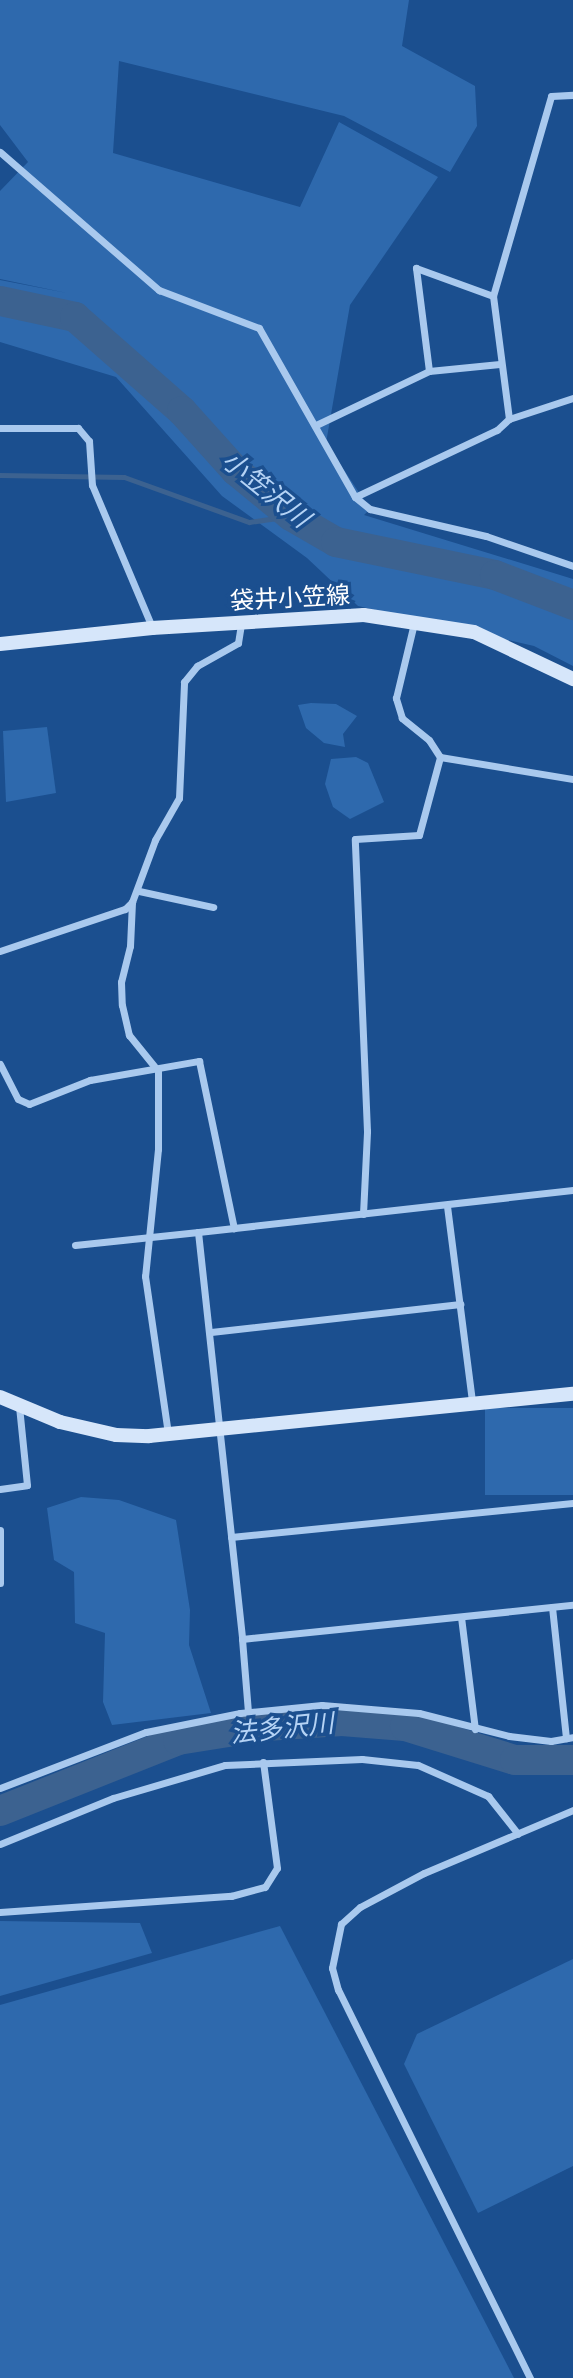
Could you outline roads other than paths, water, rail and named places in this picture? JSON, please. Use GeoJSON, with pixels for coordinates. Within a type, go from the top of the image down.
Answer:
{"type":"FeatureCollection","features":[{"type":"Feature","properties":{"kind":"main road","name":"袋井小笠線"},"geometry":{"type":"LineString","coordinates":[[0,644],[152,628],[364,615],[474,632],[573,680]]}},
{"type":"Feature","properties":{"kind":"main road"},"geometry":{"type":"LineString","coordinates":[[0,1397],[60,1422],[116,1435],[168,1434],[573,1394]]}},
{"type":"Feature","properties":{"kind":"street"},"geometry":{"type":"LineString","coordinates":[[509,419],[493,296],[551,96],[573,94]]}},
{"type":"Feature","properties":{"kind":"street"},"geometry":{"type":"LineString","coordinates":[[0,152],[159,289],[259,328],[355,497],[370,509],[486,536],[573,566]]}},
{"type":"Feature","properties":{"kind":"street"},"geometry":{"type":"LineString","coordinates":[[429,371],[416,268],[493,296]]}},
{"type":"Feature","properties":{"kind":"street"},"geometry":{"type":"LineString","coordinates":[[316,425],[429,371],[500,364]]}},
{"type":"Feature","properties":{"kind":"street"},"geometry":{"type":"LineString","coordinates":[[355,497],[497,430],[509,419],[573,398]]}},
{"type":"Feature","properties":{"kind":"street"},"geometry":{"type":"LineString","coordinates":[[0,428],[78,428],[89,442],[92,485],[152,628]]}},
{"type":"Feature","properties":{"kind":"street"},"geometry":{"type":"LineString","coordinates":[[0,951],[125,909],[132,902],[139,891],[155,840],[179,798],[184,682],[197,666],[238,642],[241,622]]}},
{"type":"Feature","properties":{"kind":"street"},"geometry":{"type":"LineString","coordinates":[[414,622],[396,698],[402,718],[429,740],[440,757],[573,779]]}},
{"type":"Feature","properties":{"kind":"street"},"geometry":{"type":"LineString","coordinates":[[363,1214],[367,1131],[355,839],[419,835],[440,757]]}},
{"type":"Feature","properties":{"kind":"street"},"geometry":{"type":"LineString","coordinates":[[139,891],[213,907]]}},
{"type":"Feature","properties":{"kind":"street"},"geometry":{"type":"LineString","coordinates":[[132,902],[130,946],[121,982],[122,1005],[129,1035],[154,1067],[158,1149],[145,1276],[168,1434]]}},
{"type":"Feature","properties":{"kind":"street"},"geometry":{"type":"LineString","coordinates":[[0,1064],[3,1079],[18,1099],[29,1104],[90,1080],[199,1061],[234,1228]]}},
{"type":"Feature","properties":{"kind":"street"},"geometry":{"type":"LineString","coordinates":[[75,1245],[573,1190]]}},
{"type":"Feature","properties":{"kind":"street"},"geometry":{"type":"LineString","coordinates":[[447,1206],[472,1402]]}},
{"type":"Feature","properties":{"kind":"street"},"geometry":{"type":"LineString","coordinates":[[198,1232],[211,1332],[248,1712]]}},
{"type":"Feature","properties":{"kind":"street"},"geometry":{"type":"LineString","coordinates":[[211,1332],[460,1304]]}},
{"type":"Feature","properties":{"kind":"street"},"geometry":{"type":"LineString","coordinates":[[0,1489],[27,1485],[19,1405]]}},
{"type":"Feature","properties":{"kind":"street"},"geometry":{"type":"LineString","coordinates":[[231,1537],[573,1503]]}},
{"type":"Feature","properties":{"kind":"street"},"geometry":{"type":"LineString","coordinates":[[0,1530],[0,1583]]}},
{"type":"Feature","properties":{"kind":"street"},"geometry":{"type":"LineString","coordinates":[[242,1639],[573,1605]]}},
{"type":"Feature","properties":{"kind":"street"},"geometry":{"type":"LineString","coordinates":[[0,1788],[146,1731],[248,1712],[322,1705],[372,1706],[530,1739],[569,1737],[552,1607]]}},
{"type":"Feature","properties":{"kind":"street"},"geometry":{"type":"LineString","coordinates":[[461,1617],[475,1729]]}},
{"type":"Feature","properties":{"kind":"street"},"geometry":{"type":"LineString","coordinates":[[0,1844],[113,1798],[225,1765],[362,1759],[418,1765],[488,1796],[518,1834]]}},
{"type":"Feature","properties":{"kind":"street"},"geometry":{"type":"LineString","coordinates":[[0,1912],[231,1896],[265,1887],[276,1868],[263,1762]]}},
{"type":"Feature","properties":{"kind":"street"},"geometry":{"type":"LineString","coordinates":[[530,2378],[338,1990],[332,1968],[341,1924],[360,1907],[424,1873],[573,1810]]}},
{"type":"Feature","properties":{"kind":"waterway","name":"小笠沢川"},"geometry":{"type":"LineString","coordinates":[[0,301],[75,317],[182,411],[236,471],[291,516],[336,542],[495,575],[573,605]]}},
{"type":"Feature","properties":{"kind":"waterway"},"geometry":{"type":"LineString","coordinates":[[0,475],[124,477],[249,522],[291,516]]}},
{"type":"Feature","properties":{"kind":"waterway","name":"法多沢川"},"geometry":{"type":"LineString","coordinates":[[0,1811],[178,1740],[266,1726],[342,1721],[405,1726],[515,1760],[573,1760]]}}]}
